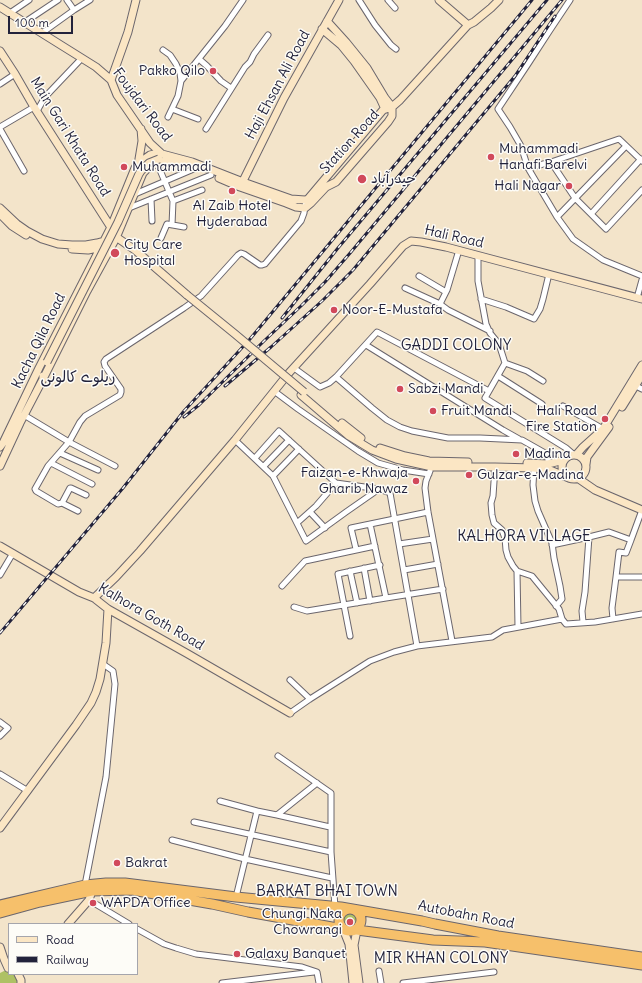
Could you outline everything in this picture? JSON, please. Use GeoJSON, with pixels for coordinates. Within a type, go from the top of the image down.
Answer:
{"type":"FeatureCollection","features":[{"type":"Feature","properties":{"kind":"highway","name":"Autobahn Road"},"geometry":{"type":"LineString","coordinates":[[0,913],[40,902],[89,892],[106,882],[125,883],[236,897],[352,909],[498,936],[642,957]]}},
{"type":"Feature","properties":{"kind":"highway","name":"Autobahn Road"},"geometry":{"type":"LineString","coordinates":[[0,905],[89,892],[132,890],[343,929]]}},
{"type":"Feature","properties":{"kind":"highway"},"geometry":{"type":"LineString","coordinates":[[248,912],[272,912],[276,910],[274,905],[259,904],[250,898]]}},
{"type":"Feature","properties":{"kind":"highway"},"geometry":{"type":"LineString","coordinates":[[352,909],[358,912],[362,919],[357,930],[349,931],[343,929],[339,923],[340,916],[345,910],[352,909]]}},
{"type":"Feature","properties":{"kind":"highway"},"geometry":{"type":"LineString","coordinates":[[433,940],[435,924]]}},
{"type":"Feature","properties":{"kind":"highway","name":"Autobahn Road"},"geometry":{"type":"LineString","coordinates":[[357,930],[433,940],[484,942],[642,964]]}},
{"type":"Feature","properties":{"kind":"street"},"geometry":{"type":"LineString","coordinates":[[10,12],[29,0]]}},
{"type":"Feature","properties":{"kind":"street"},"geometry":{"type":"LineString","coordinates":[[25,22],[57,0]]}},
{"type":"Feature","properties":{"kind":"street"},"geometry":{"type":"LineString","coordinates":[[67,0],[74,10]]}},
{"type":"Feature","properties":{"kind":"street"},"geometry":{"type":"LineString","coordinates":[[42,33],[90,0]]}},
{"type":"Feature","properties":{"kind":"street"},"geometry":{"type":"LineString","coordinates":[[111,80],[128,32],[136,0]]}},
{"type":"Feature","properties":{"kind":"street"},"geometry":{"type":"LineString","coordinates":[[181,81],[225,26],[243,0]]}},
{"type":"Feature","properties":{"kind":"street","name":"Haji Ehsan Ali Road"},"geometry":{"type":"LineString","coordinates":[[241,185],[284,98],[339,0]]}},
{"type":"Feature","properties":{"kind":"street"},"geometry":{"type":"LineString","coordinates":[[360,0],[375,25],[396,50]]}},
{"type":"Feature","properties":{"kind":"street"},"geometry":{"type":"LineString","coordinates":[[388,0],[395,8]]}},
{"type":"Feature","properties":{"kind":"street"},"geometry":{"type":"LineString","coordinates":[[439,0],[468,25]]}},
{"type":"Feature","properties":{"kind":"street","name":"Station Road"},"geometry":{"type":"LineString","coordinates":[[305,204],[388,108],[400,100],[468,25],[474,22],[499,0]]}},
{"type":"Feature","properties":{"kind":"street"},"geometry":{"type":"LineString","coordinates":[[570,0],[498,109],[522,146],[528,168],[557,217],[573,239],[603,260],[642,276]]}},
{"type":"Feature","properties":{"kind":"street","name":"Foujdari Road"},"geometry":{"type":"LineString","coordinates":[[0,6],[96,67],[111,80],[117,95],[161,158]]}},
{"type":"Feature","properties":{"kind":"street"},"geometry":{"type":"LineString","coordinates":[[327,21],[367,68],[385,98],[388,108]]}},
{"type":"Feature","properties":{"kind":"street"},"geometry":{"type":"LineString","coordinates":[[322,29],[341,45],[354,60],[388,108]]}},
{"type":"Feature","properties":{"kind":"street"},"geometry":{"type":"LineString","coordinates":[[206,129],[231,88],[268,35]]}},
{"type":"Feature","properties":{"kind":"street"},"geometry":{"type":"LineString","coordinates":[[163,50],[170,54],[176,64],[180,73],[181,81],[178,96],[168,117]]}},
{"type":"Feature","properties":{"kind":"street","name":"Main Gari Khata Road"},"geometry":{"type":"LineString","coordinates":[[0,51],[111,227],[115,240]]}},
{"type":"Feature","properties":{"kind":"street"},"geometry":{"type":"LineString","coordinates":[[24,171],[0,128],[36,109],[45,97],[82,58]]}},
{"type":"Feature","properties":{"kind":"street"},"geometry":{"type":"LineString","coordinates":[[199,59],[231,88]]}},
{"type":"Feature","properties":{"kind":"street"},"geometry":{"type":"LineString","coordinates":[[0,84],[15,74]]}},
{"type":"Feature","properties":{"kind":"street","name":"Station Road"},"geometry":{"type":"LineString","coordinates":[[305,204],[311,203],[326,187],[336,182],[388,122],[392,116],[388,108]]}},
{"type":"Feature","properties":{"kind":"street"},"geometry":{"type":"LineString","coordinates":[[172,109],[198,119]]}},
{"type":"Feature","properties":{"kind":"street"},"geometry":{"type":"LineString","coordinates":[[102,244],[138,165],[142,141],[141,129]]}},
{"type":"Feature","properties":{"kind":"street"},"geometry":{"type":"LineString","coordinates":[[528,168],[551,162],[619,139],[641,160],[591,214]]}},
{"type":"Feature","properties":{"kind":"street"},"geometry":{"type":"LineString","coordinates":[[557,217],[626,146]]}},
{"type":"Feature","properties":{"kind":"street"},"geometry":{"type":"LineString","coordinates":[[78,510],[62,503],[58,504],[35,489],[51,463],[69,442],[85,416],[120,395],[121,390],[104,366],[106,359],[201,296],[241,253],[260,265],[265,264],[301,221],[304,213],[305,204],[211,175],[174,159],[170,160],[161,158],[154,154],[150,155],[138,165]]}},
{"type":"Feature","properties":{"kind":"street"},"geometry":{"type":"LineString","coordinates":[[0,466],[42,379],[46,364],[118,222],[141,171],[149,163],[161,158],[174,159],[192,162],[241,185]]}},
{"type":"Feature","properties":{"kind":"street"},"geometry":{"type":"LineString","coordinates":[[161,158],[164,181],[173,201],[172,225]]}},
{"type":"Feature","properties":{"kind":"street"},"geometry":{"type":"LineString","coordinates":[[0,214],[14,228],[38,242],[60,248],[88,250],[115,240],[143,173],[161,158]]}},
{"type":"Feature","properties":{"kind":"street"},"geometry":{"type":"LineString","coordinates":[[551,162],[575,198],[606,229],[642,190]]}},
{"type":"Feature","properties":{"kind":"street"},"geometry":{"type":"LineString","coordinates":[[134,194],[196,168]]}},
{"type":"Feature","properties":{"kind":"street"},"geometry":{"type":"LineString","coordinates":[[129,208],[211,175]]}},
{"type":"Feature","properties":{"kind":"street"},"geometry":{"type":"LineString","coordinates":[[173,201],[202,190]]}},
{"type":"Feature","properties":{"kind":"street"},"geometry":{"type":"LineString","coordinates":[[151,199],[152,221]]}},
{"type":"Feature","properties":{"kind":"street"},"geometry":{"type":"LineString","coordinates":[[0,208],[22,228],[52,242],[58,244],[79,245],[102,244]]}},
{"type":"Feature","properties":{"kind":"street"},"geometry":{"type":"LineString","coordinates":[[161,238],[167,224],[184,227]]}},
{"type":"Feature","properties":{"kind":"street"},"geometry":{"type":"LineString","coordinates":[[115,240],[303,394],[349,436],[372,450],[396,460],[430,470]]}},
{"type":"Feature","properties":{"kind":"street","name":"Kacha Qila Road"},"geometry":{"type":"LineString","coordinates":[[42,379],[115,240]]}},
{"type":"Feature","properties":{"kind":"street","name":"Hali Road"},"geometry":{"type":"LineString","coordinates":[[94,598],[140,551],[235,440],[291,371],[403,246],[411,241],[459,250],[639,298]]}},
{"type":"Feature","properties":{"kind":"street","name":"Kacha Qila Road"},"geometry":{"type":"LineString","coordinates":[[0,446],[3,443],[102,244]]}},
{"type":"Feature","properties":{"kind":"street"},"geometry":{"type":"LineString","coordinates":[[81,250],[89,256],[90,259],[85,276]]}},
{"type":"Feature","properties":{"kind":"street"},"geometry":{"type":"LineString","coordinates":[[440,304],[446,292],[459,250]]}},
{"type":"Feature","properties":{"kind":"street"},"geometry":{"type":"LineString","coordinates":[[478,256],[478,281],[486,324],[499,344],[505,363],[485,398],[575,455],[582,457],[586,464]]}},
{"type":"Feature","properties":{"kind":"street"},"geometry":{"type":"LineString","coordinates":[[481,299],[506,307],[534,319],[540,309],[549,274]]}},
{"type":"Feature","properties":{"kind":"street"},"geometry":{"type":"LineString","coordinates":[[418,276],[446,292]]}},
{"type":"Feature","properties":{"kind":"street"},"geometry":{"type":"LineString","coordinates":[[639,298],[642,280]]}},
{"type":"Feature","properties":{"kind":"street"},"geometry":{"type":"LineString","coordinates":[[405,288],[440,304],[448,310],[490,331]]}},
{"type":"Feature","properties":{"kind":"street"},"geometry":{"type":"LineString","coordinates":[[291,371],[320,387],[329,383],[378,332],[490,391]]}},
{"type":"Feature","properties":{"kind":"street"},"geometry":{"type":"LineString","coordinates":[[366,345],[504,430],[545,453],[548,458],[548,464]]}},
{"type":"Feature","properties":{"kind":"street"},"geometry":{"type":"LineString","coordinates":[[505,363],[527,371],[543,381]]}},
{"type":"Feature","properties":{"kind":"street"},"geometry":{"type":"LineString","coordinates":[[35,377],[46,364]]}},
{"type":"Feature","properties":{"kind":"street"},"geometry":{"type":"LineString","coordinates":[[303,394],[359,437],[380,448],[405,456],[429,461],[548,464],[564,460],[570,455],[575,455],[603,429],[636,386],[642,365]]}},
{"type":"Feature","properties":{"kind":"street"},"geometry":{"type":"LineString","coordinates":[[595,490],[586,472],[587,457],[605,434],[642,374]]}},
{"type":"Feature","properties":{"kind":"street"},"geometry":{"type":"LineString","coordinates":[[498,376],[542,404]]}},
{"type":"Feature","properties":{"kind":"street"},"geometry":{"type":"LineString","coordinates":[[336,377],[387,420],[400,427],[412,431],[448,438],[522,440]]}},
{"type":"Feature","properties":{"kind":"street"},"geometry":{"type":"LineString","coordinates":[[274,391],[346,444],[378,464],[403,470],[495,467],[534,468],[550,470],[576,480],[586,472]]}},
{"type":"Feature","properties":{"kind":"street"},"geometry":{"type":"LineString","coordinates":[[563,406],[603,429]]}},
{"type":"Feature","properties":{"kind":"street"},"geometry":{"type":"LineString","coordinates":[[24,415],[69,442],[115,466]]}},
{"type":"Feature","properties":{"kind":"street"},"geometry":{"type":"LineString","coordinates":[[255,458],[279,431],[336,483],[379,489],[390,493],[417,646]]}},
{"type":"Feature","properties":{"kind":"street"},"geometry":{"type":"LineString","coordinates":[[235,440],[273,476],[306,541],[379,489]]}},
{"type":"Feature","properties":{"kind":"street"},"geometry":{"type":"LineString","coordinates":[[264,466],[289,440]]}},
{"type":"Feature","properties":{"kind":"street"},"geometry":{"type":"LineString","coordinates":[[273,476],[299,449]]}},
{"type":"Feature","properties":{"kind":"street"},"geometry":{"type":"LineString","coordinates":[[60,452],[98,470]]}},
{"type":"Feature","properties":{"kind":"street"},"geometry":{"type":"LineString","coordinates":[[564,460],[562,464],[563,472],[565,476],[569,478]]}},
{"type":"Feature","properties":{"kind":"street"},"geometry":{"type":"LineString","coordinates":[[51,463],[92,484]]}},
{"type":"Feature","properties":{"kind":"street"},"geometry":{"type":"LineString","coordinates":[[495,467],[491,504],[494,523],[502,530],[508,557],[517,571],[532,576],[559,609],[562,619],[566,624],[595,622],[642,614]]}},
{"type":"Feature","properties":{"kind":"street"},"geometry":{"type":"LineString","coordinates":[[534,468],[533,485],[535,501],[552,545],[562,599],[556,606]]}},
{"type":"Feature","properties":{"kind":"street"},"geometry":{"type":"LineString","coordinates":[[430,470],[425,488],[428,512],[452,641]]}},
{"type":"Feature","properties":{"kind":"street"},"geometry":{"type":"LineString","coordinates":[[579,479],[595,490],[642,510],[626,553],[619,552],[612,608],[613,619]]}},
{"type":"Feature","properties":{"kind":"street"},"geometry":{"type":"LineString","coordinates":[[297,524],[336,483]]}},
{"type":"Feature","properties":{"kind":"street"},"geometry":{"type":"LineString","coordinates":[[62,503],[70,488],[86,495]]}},
{"type":"Feature","properties":{"kind":"street"},"geometry":{"type":"LineString","coordinates":[[310,512],[325,528]]}},
{"type":"Feature","properties":{"kind":"street"},"geometry":{"type":"LineString","coordinates":[[356,550],[351,528],[428,512]]}},
{"type":"Feature","properties":{"kind":"street"},"geometry":{"type":"LineString","coordinates":[[370,524],[386,598]]}},
{"type":"Feature","properties":{"kind":"street"},"geometry":{"type":"LineString","coordinates":[[552,545],[609,532],[631,540]]}},
{"type":"Feature","properties":{"kind":"street"},"geometry":{"type":"LineString","coordinates":[[583,622],[582,611],[585,592],[589,536]]}},
{"type":"Feature","properties":{"kind":"street"},"geometry":{"type":"LineString","coordinates":[[399,544],[433,539]]}},
{"type":"Feature","properties":{"kind":"street","name":"Kalhora Goth Road"},"geometry":{"type":"LineString","coordinates":[[0,546],[79,592],[94,598],[108,609],[290,712]]}},
{"type":"Feature","properties":{"kind":"street"},"geometry":{"type":"LineString","coordinates":[[282,586],[306,561],[375,546]]}},
{"type":"Feature","properties":{"kind":"street"},"geometry":{"type":"LineString","coordinates":[[0,575],[13,553]]}},
{"type":"Feature","properties":{"kind":"street"},"geometry":{"type":"LineString","coordinates":[[404,570],[438,564]]}},
{"type":"Feature","properties":{"kind":"street"},"geometry":{"type":"LineString","coordinates":[[350,636],[338,574],[380,565]]}},
{"type":"Feature","properties":{"kind":"street"},"geometry":{"type":"LineString","coordinates":[[364,568],[370,600]]}},
{"type":"Feature","properties":{"kind":"street"},"geometry":{"type":"LineString","coordinates":[[350,571],[357,603]]}},
{"type":"Feature","properties":{"kind":"street"},"geometry":{"type":"LineString","coordinates":[[517,571],[518,627]]}},
{"type":"Feature","properties":{"kind":"street"},"geometry":{"type":"LineString","coordinates":[[616,577],[642,577]]}},
{"type":"Feature","properties":{"kind":"street"},"geometry":{"type":"LineString","coordinates":[[294,607],[307,611],[443,589]]}},
{"type":"Feature","properties":{"kind":"street"},"geometry":{"type":"LineString","coordinates":[[0,828],[91,703],[98,686],[106,643],[108,609]]}},
{"type":"Feature","properties":{"kind":"street"},"geometry":{"type":"LineString","coordinates":[[290,712],[370,661],[394,652],[417,646],[492,637],[503,630],[562,619]]}},
{"type":"Feature","properties":{"kind":"street"},"geometry":{"type":"LineString","coordinates":[[69,923],[89,892],[106,777],[115,684],[113,671],[102,664]]}},
{"type":"Feature","properties":{"kind":"street"},"geometry":{"type":"LineString","coordinates":[[290,680],[310,698]]}},
{"type":"Feature","properties":{"kind":"street"},"geometry":{"type":"LineString","coordinates":[[0,722],[8,728],[0,736]]}},
{"type":"Feature","properties":{"kind":"street"},"geometry":{"type":"LineString","coordinates":[[278,756],[331,793],[330,827],[335,907]]}},
{"type":"Feature","properties":{"kind":"street"},"geometry":{"type":"LineString","coordinates":[[0,774],[28,791]]}},
{"type":"Feature","properties":{"kind":"street"},"geometry":{"type":"LineString","coordinates":[[277,815],[317,783]]}},
{"type":"Feature","properties":{"kind":"street"},"geometry":{"type":"LineString","coordinates":[[220,801],[257,811],[330,827]]}},
{"type":"Feature","properties":{"kind":"street"},"geometry":{"type":"LineString","coordinates":[[236,897],[257,811]]}},
{"type":"Feature","properties":{"kind":"street"},"geometry":{"type":"LineString","coordinates":[[194,822],[331,852]]}},
{"type":"Feature","properties":{"kind":"street"},"geometry":{"type":"LineString","coordinates":[[172,840],[245,859],[332,878]]}},
{"type":"Feature","properties":{"kind":"street"},"geometry":{"type":"LineString","coordinates":[[89,892],[128,923]]}},
{"type":"Feature","properties":{"kind":"street"},"geometry":{"type":"LineString","coordinates":[[343,929],[348,944],[353,983]]}},
{"type":"Feature","properties":{"kind":"street"},"geometry":{"type":"LineString","coordinates":[[138,930],[164,944],[196,954],[302,967],[317,972]]}},
{"type":"Feature","properties":{"kind":"street"},"geometry":{"type":"LineString","coordinates":[[357,930],[354,945],[359,983]]}},
{"type":"Feature","properties":{"kind":"street"},"geometry":{"type":"LineString","coordinates":[[0,947],[4,960],[8,966]]}},
{"type":"Feature","properties":{"kind":"street"},"geometry":{"type":"LineString","coordinates":[[379,971],[381,983]]}},
{"type":"Feature","properties":{"kind":"street"},"geometry":{"type":"LineString","coordinates":[[222,983],[317,972]]}},
{"type":"Feature","properties":{"kind":"street"},"geometry":{"type":"LineString","coordinates":[[317,972],[319,983]]}},
{"type":"Feature","properties":{"kind":"street"},"geometry":{"type":"LineString","coordinates":[[403,983],[494,972]]}},
{"type":"Feature","properties":{"kind":"green space"},"geometry":{"type":"Polygon","coordinates":[[[350,913],[355,915],[357,920],[355,925],[350,927],[345,925],[343,920],[345,915],[350,913]]]}},
{"type":"Feature","properties":{"kind":"green space"},"geometry":{"type":"Polygon","coordinates":[[[8,970],[8,975],[18,975],[22,983],[0,983],[0,973],[8,970]]]}},
{"type":"Feature","properties":{"kind":"railway"},"geometry":{"type":"LineString","coordinates":[[0,633],[123,488],[184,411],[250,339],[532,0]]}},
{"type":"Feature","properties":{"kind":"railway"},"geometry":{"type":"LineString","coordinates":[[282,318],[338,248],[547,0]]}},
{"type":"Feature","properties":{"kind":"railway"},"geometry":{"type":"LineString","coordinates":[[184,417],[199,405],[325,282],[562,0]]}},
{"type":"Feature","properties":{"kind":"railway"},"geometry":{"type":"LineString","coordinates":[[225,386],[322,301],[353,270],[515,76],[555,16]]}},
{"type":"Feature","properties":{"kind":"place","name":"Pakko Qilo"},"geometry":{"type":"Point","coordinates":[213,71]}},
{"type":"Feature","properties":{"kind":"place","name":"Muhammadi Hanafi Barelvi"},"geometry":{"type":"Point","coordinates":[491,157]}},
{"type":"Feature","properties":{"kind":"place","name":"Muhammadi"},"geometry":{"type":"Point","coordinates":[124,167]}},
{"type":"Feature","properties":{"kind":"place","name":"حیدرآباد"},"geometry":{"type":"Point","coordinates":[362,179]}},
{"type":"Feature","properties":{"kind":"place","name":"Hali Nagar"},"geometry":{"type":"Point","coordinates":[569,186]}},
{"type":"Feature","properties":{"kind":"place","name":"Al Zaib Hotel Hyderabad"},"geometry":{"type":"Point","coordinates":[232,191]}},
{"type":"Feature","properties":{"kind":"place","name":"City Care Hospital"},"geometry":{"type":"Point","coordinates":[115,253]}},
{"type":"Feature","properties":{"kind":"place","name":"Noor-E-Mustafa"},"geometry":{"type":"Point","coordinates":[334,310]}},
{"type":"Feature","properties":{"kind":"place","name":"Sabzi Mandi"},"geometry":{"type":"Point","coordinates":[400,389]}},
{"type":"Feature","properties":{"kind":"place","name":"Fruit Mandi"},"geometry":{"type":"Point","coordinates":[433,411]}},
{"type":"Feature","properties":{"kind":"place","name":"Hali Road Fire Station"},"geometry":{"type":"Point","coordinates":[605,419]}},
{"type":"Feature","properties":{"kind":"place","name":"Madina"},"geometry":{"type":"Point","coordinates":[516,454]}},
{"type":"Feature","properties":{"kind":"place","name":"Gulzar-e-Madina"},"geometry":{"type":"Point","coordinates":[469,475]}},
{"type":"Feature","properties":{"kind":"place","name":"Faizan-e-Khwaja Gharib Nawaz"},"geometry":{"type":"Point","coordinates":[416,481]}},
{"type":"Feature","properties":{"kind":"place","name":"Bakrat"},"geometry":{"type":"Point","coordinates":[117,863]}},
{"type":"Feature","properties":{"kind":"place","name":"WAPDA Office"},"geometry":{"type":"Point","coordinates":[93,903]}},
{"type":"Feature","properties":{"kind":"place","name":"Chungi Naka Chowrangi"},"geometry":{"type":"Point","coordinates":[350,922]}},
{"type":"Feature","properties":{"kind":"place","name":"Galaxy Banquet"},"geometry":{"type":"Point","coordinates":[237,954]}},
{"type":"Feature","properties":{"kind":"district","name":"GADDI COLONY"},"geometry":{"type":"Point","coordinates":[456,346]}},
{"type":"Feature","properties":{"kind":"district","name":"ریلوے کالونی"},"geometry":{"type":"Point","coordinates":[78,378]}},
{"type":"Feature","properties":{"kind":"district","name":"KALHORA VILLAGE"},"geometry":{"type":"Point","coordinates":[524,537]}},
{"type":"Feature","properties":{"kind":"district","name":"BARKAT BHAI TOWN"},"geometry":{"type":"Point","coordinates":[327,892]}},
{"type":"Feature","properties":{"kind":"district","name":"MIR KHAN COLONY"},"geometry":{"type":"Point","coordinates":[441,959]}}]}
